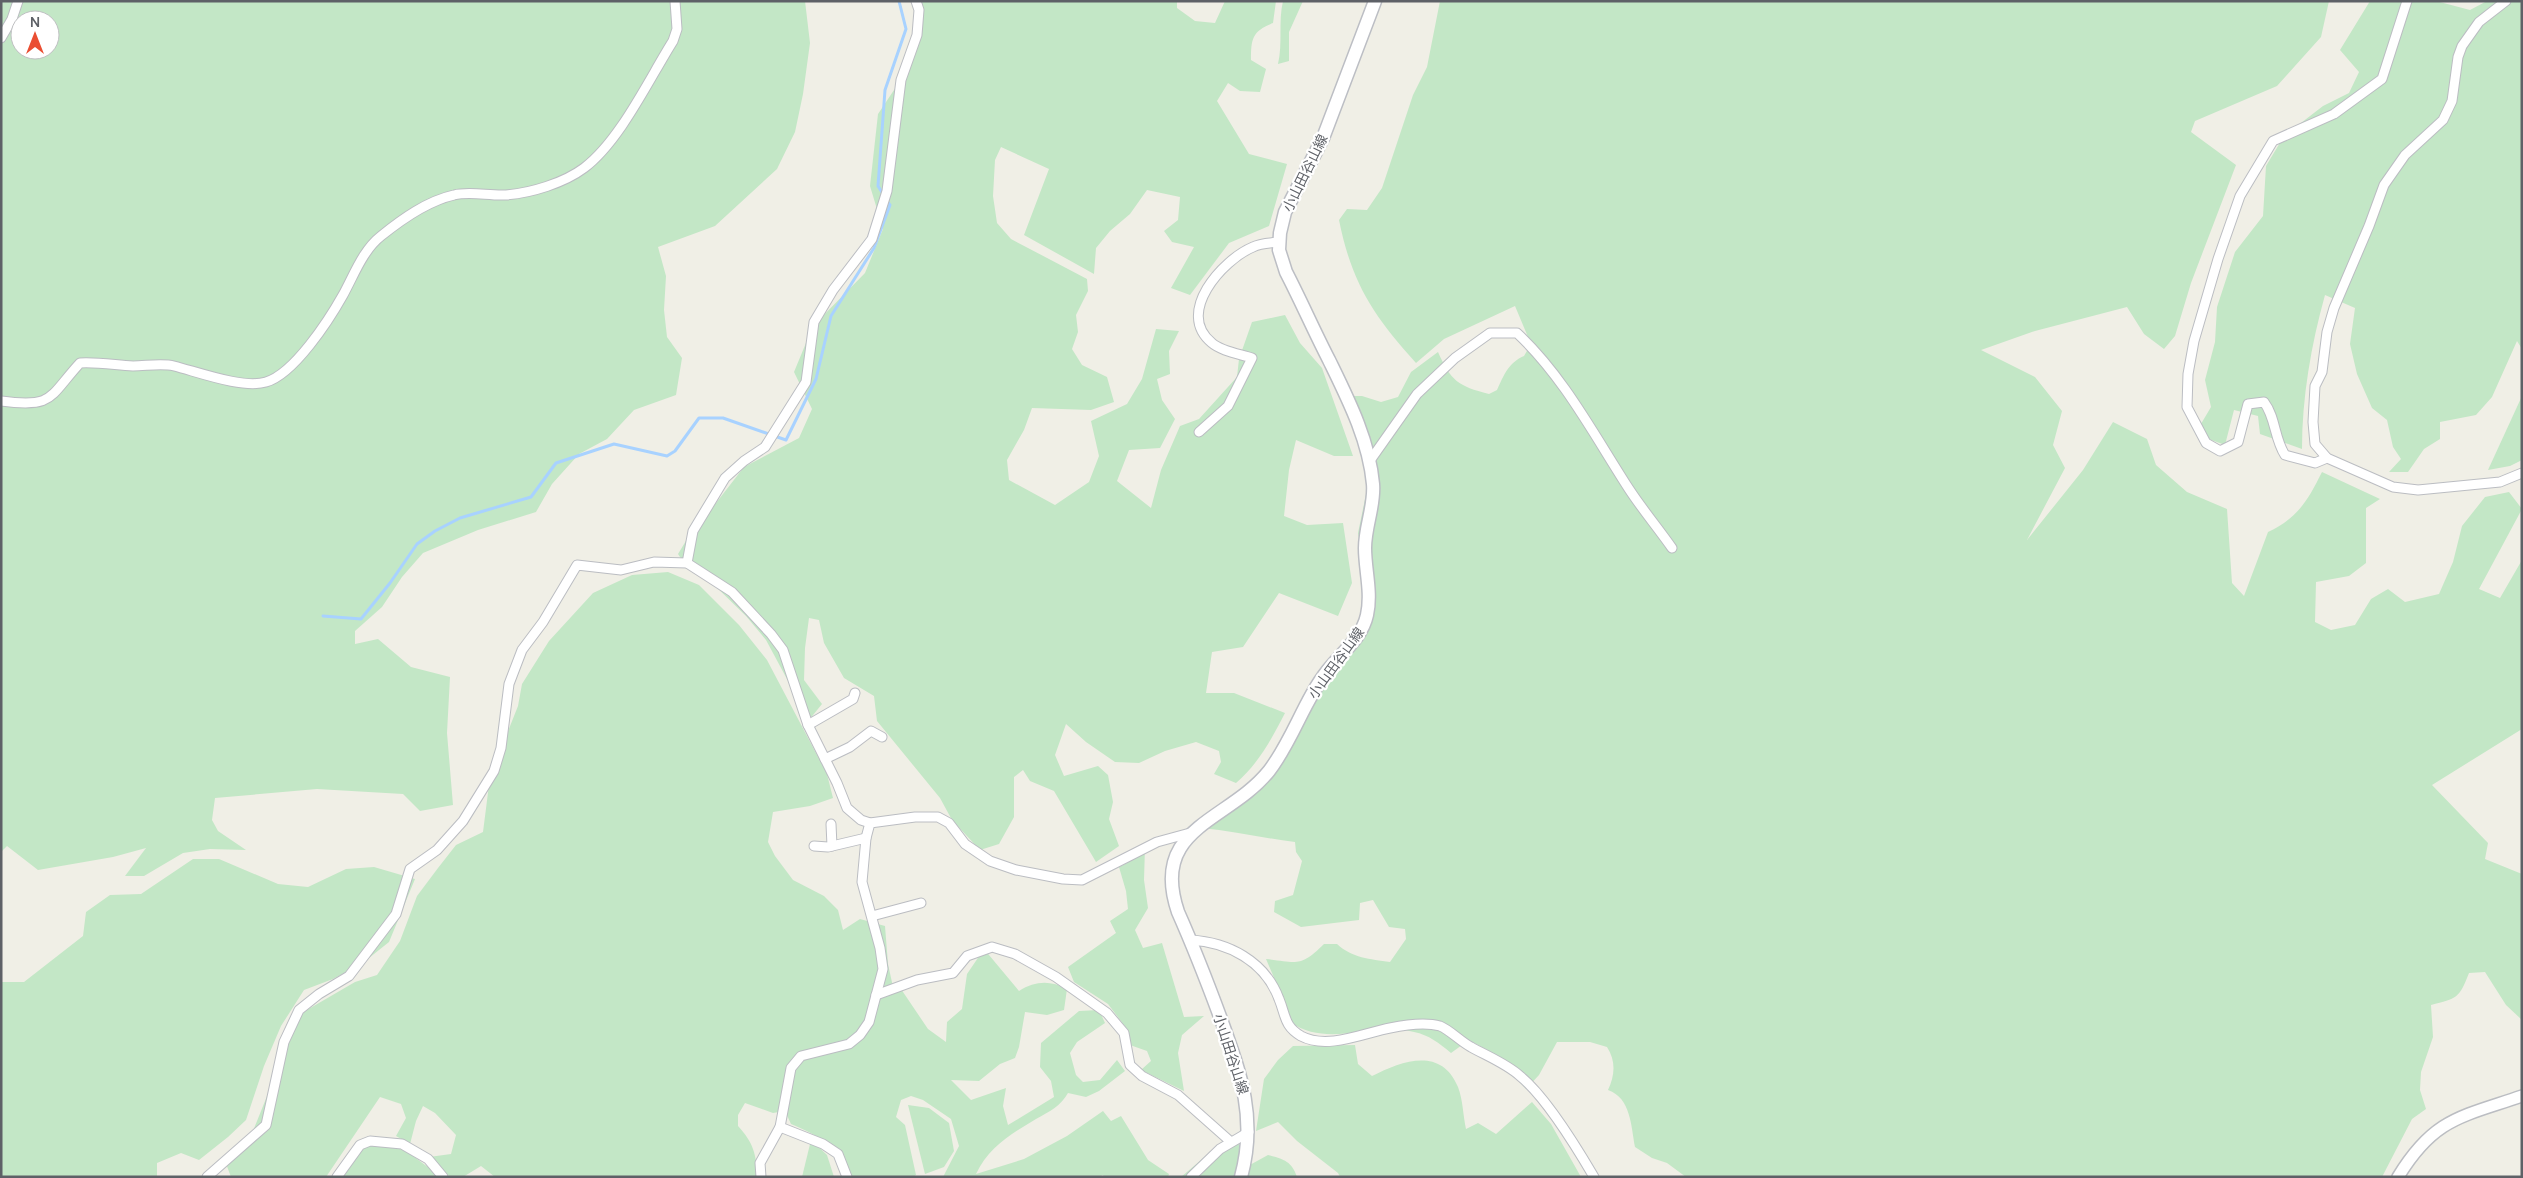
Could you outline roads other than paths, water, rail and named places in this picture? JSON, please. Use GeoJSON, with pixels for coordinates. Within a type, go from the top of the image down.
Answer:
{"type":"FeatureCollection","features":[{"type":"Feature","properties":{"kind":"main road","name":"小山田谷山線"},"geometry":{"type":"LineString","coordinates":[[1241,1177],[1249,1132],[1242,1080],[1174,900],[1172,876],[1178,850],[1190,833],[1252,790],[1269,770],[1316,687],[1364,626],[1368,608],[1369,588],[1365,547],[1374,492],[1369,462],[1353,412],[1286,272],[1281,259],[1279,242],[1285,212],[1323,138],[1375,1]]}},
{"type":"Feature","properties":{"kind":"street"},"geometry":{"type":"LineString","coordinates":[[1,38],[18,1]]}},
{"type":"Feature","properties":{"kind":"street"},"geometry":{"type":"LineString","coordinates":[[1,401],[28,404],[39,403],[49,399],[61,388],[80,364],[94,362],[132,366],[173,366],[203,376],[259,384],[278,376],[306,348],[342,297],[369,247],[394,226],[417,211],[456,194],[508,195],[548,186],[585,168],[614,136],[672,41],[677,29],[675,1]]}},
{"type":"Feature","properties":{"kind":"street"},"geometry":{"type":"LineString","coordinates":[[687,563],[693,531],[725,478],[744,461],[765,447],[806,382],[814,322],[834,290],[872,239],[887,191],[901,80],[917,35],[919,10],[916,1]]}},
{"type":"Feature","properties":{"kind":"street"},"geometry":{"type":"LineString","coordinates":[[2327,458],[2315,463],[2285,455],[2278,445],[2272,413],[2264,402],[2248,404],[2238,442],[2220,452],[2206,443],[2187,407],[2188,374],[2194,340],[2218,259],[2240,196],[2272,142],[2334,114],[2382,79],[2407,1]]}},
{"type":"Feature","properties":{"kind":"street"},"geometry":{"type":"LineString","coordinates":[[2506,1],[2480,22],[2462,46],[2458,57],[2452,101],[2444,120],[2405,156],[2386,181],[2362,245],[2334,308],[2327,332],[2322,372],[2315,386],[2312,422],[2315,444],[2327,458],[2382,483],[2418,490],[2500,482],[2522,473]]}},
{"type":"Feature","properties":{"kind":"street"},"geometry":{"type":"LineString","coordinates":[[1199,432],[1228,406],[1252,358],[1212,344],[1200,329],[1198,314],[1205,288],[1240,255],[1254,246],[1279,242]]}},
{"type":"Feature","properties":{"kind":"street"},"geometry":{"type":"LineString","coordinates":[[1369,462],[1417,394],[1455,358],[1490,333],[1517,333],[1541,356],[1588,422],[1630,490],[1672,548]]}},
{"type":"Feature","properties":{"kind":"street"},"geometry":{"type":"LineString","coordinates":[[207,1177],[266,1125],[284,1042],[299,1010],[319,994],[350,976],[396,914],[410,869],[437,850],[463,821],[494,771],[501,748],[509,684],[522,650],[577,565],[621,570],[654,562],[687,563],[732,592],[771,634],[782,650],[808,725],[847,808],[861,820],[870,823],[915,817],[938,818],[949,823],[965,844],[990,861],[1016,870],[1082,880],[1157,842],[1190,833]]}},
{"type":"Feature","properties":{"kind":"street"},"geometry":{"type":"LineString","coordinates":[[808,725],[853,699],[855,693]]}},
{"type":"Feature","properties":{"kind":"street"},"geometry":{"type":"LineString","coordinates":[[825,759],[850,747],[871,731],[882,737]]}},
{"type":"Feature","properties":{"kind":"street"},"geometry":{"type":"LineString","coordinates":[[761,1177],[760,1162],[780,1127],[791,1068],[801,1056],[849,1044],[860,1036],[870,1022],[883,969],[880,948],[862,882],[866,838],[870,823]]}},
{"type":"Feature","properties":{"kind":"street"},"geometry":{"type":"LineString","coordinates":[[830,824],[832,846]]}},
{"type":"Feature","properties":{"kind":"street"},"geometry":{"type":"LineString","coordinates":[[814,846],[832,846],[866,838]]}},
{"type":"Feature","properties":{"kind":"street"},"geometry":{"type":"LineString","coordinates":[[872,916],[921,904]]}},
{"type":"Feature","properties":{"kind":"street"},"geometry":{"type":"LineString","coordinates":[[1190,940],[1206,941],[1242,953],[1267,975],[1279,997],[1289,1028],[1304,1037],[1328,1041],[1392,1028],[1423,1025],[1440,1026],[1462,1042],[1518,1074],[1533,1087],[1594,1177]]}},
{"type":"Feature","properties":{"kind":"street"},"geometry":{"type":"LineString","coordinates":[[876,995],[917,980],[953,973],[967,956],[992,947],[1015,954],[1056,978],[1107,1013],[1124,1033],[1130,1064],[1142,1076],[1178,1095],[1231,1142]]}},
{"type":"Feature","properties":{"kind":"street"},"geometry":{"type":"LineString","coordinates":[[2398,1177],[2423,1141],[2444,1124],[2467,1112],[2522,1096]]}},
{"type":"Feature","properties":{"kind":"street"},"geometry":{"type":"LineString","coordinates":[[780,1127],[823,1144],[838,1154],[847,1177]]}},
{"type":"Feature","properties":{"kind":"street"},"geometry":{"type":"LineString","coordinates":[[1191,1177],[1220,1149],[1249,1132]]}},
{"type":"Feature","properties":{"kind":"street"},"geometry":{"type":"LineString","coordinates":[[337,1177],[360,1145],[370,1141],[402,1144],[428,1159],[443,1177]]}},
{"type":"Feature","properties":{"kind":"waterway"},"geometry":{"type":"LineString","coordinates":[[883,194],[878,186],[885,90],[906,29],[899,1]]}},
{"type":"Feature","properties":{"kind":"waterway"},"geometry":{"type":"LineString","coordinates":[[323,616],[361,619],[390,583],[417,544],[435,531],[460,518],[531,497],[556,463],[614,444],[667,456],[675,451],[699,418],[723,418],[786,440],[816,379],[831,316],[874,248],[890,205],[886,200]]}}]}
